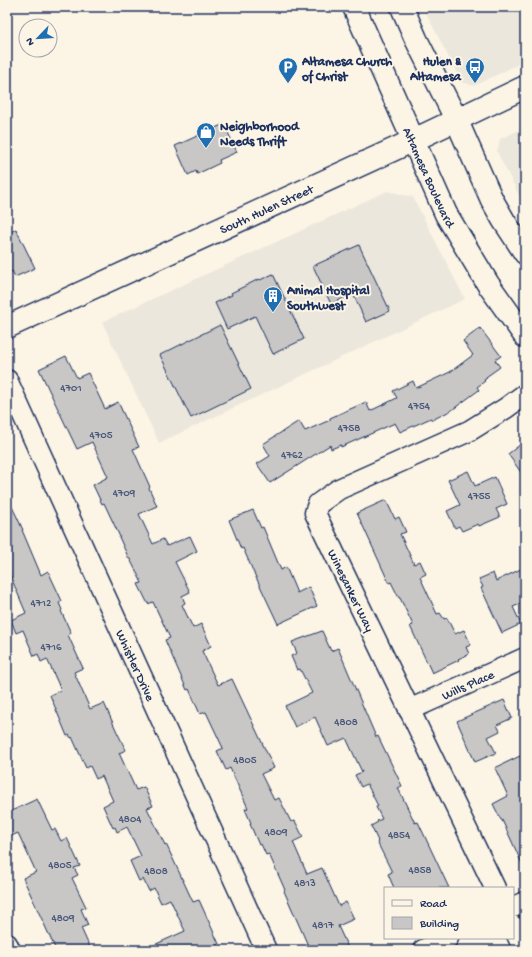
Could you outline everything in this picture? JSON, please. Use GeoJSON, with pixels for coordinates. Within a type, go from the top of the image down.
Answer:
{"type":"FeatureCollection","features":[{"type":"Feature","properties":{"kind":"main road","name":"Altamesa Boulevard"},"geometry":{"type":"LineString","coordinates":[[354,7],[446,214],[488,284],[525,336]]}},
{"type":"Feature","properties":{"kind":"main road"},"geometry":{"type":"LineString","coordinates":[[402,7],[416,39],[456,119],[492,200],[525,253]]}},
{"type":"Feature","properties":{"kind":"main road","name":"South Hulen Street"},"geometry":{"type":"LineString","coordinates":[[7,327],[414,140],[525,87]]}},
{"type":"Feature","properties":{"kind":"street","name":"Whistler Drive"},"geometry":{"type":"LineString","coordinates":[[7,380],[266,950]]}},
{"type":"Feature","properties":{"kind":"street","name":"Winesanker Way"},"geometry":{"type":"LineString","coordinates":[[495,887],[315,513],[318,504],[339,489],[469,431],[506,408],[525,394]]}},
{"type":"Feature","properties":{"kind":"street","name":"Wills Place"},"geometry":{"type":"LineString","coordinates":[[409,710],[525,658]]}},
{"type":"Feature","properties":{"kind":"street"},"geometry":{"type":"LineString","coordinates":[[514,907],[525,902]]}},
{"type":"Feature","properties":{"kind":"street"},"geometry":{"type":"LineString","coordinates":[[514,928],[524,950]]}},
{"type":"Feature","properties":{"kind":"street"},"geometry":{"type":"LineString","coordinates":[[423,950],[446,939]]}},
{"type":"Feature","properties":{"kind":"street"},"geometry":{"type":"LineString","coordinates":[[7,944],[10,950]]}},
{"type":"Feature","properties":{"kind":"shaded area"},"geometry":{"type":"Polygon","coordinates":[[[423,7],[525,7],[525,61],[474,86],[461,82],[423,7]]]}},
{"type":"Feature","properties":{"kind":"shaded area"},"geometry":{"type":"Polygon","coordinates":[[[525,127],[525,207],[497,152],[500,139],[525,127]]]}},
{"type":"Feature","properties":{"kind":"shaded area"},"geometry":{"type":"Polygon","coordinates":[[[387,191],[413,197],[465,299],[159,443],[102,322],[387,191]]]}},
{"type":"Feature","properties":{"kind":"building","name":"Neighborhood Needs Thrift"},"geometry":{"type":"Polygon","coordinates":[[[224,124],[237,152],[219,160],[220,163],[197,174],[196,171],[188,175],[175,146],[224,124]]]}},
{"type":"Feature","properties":{"kind":"building"},"geometry":{"type":"Polygon","coordinates":[[[16,229],[35,268],[15,277],[12,271],[7,273],[7,234],[16,229]]]}},
{"type":"Feature","properties":{"kind":"building"},"geometry":{"type":"Polygon","coordinates":[[[359,245],[390,311],[366,322],[353,294],[331,304],[313,266],[359,245]]]}},
{"type":"Feature","properties":{"kind":"building","name":"Animal Hospital Southwest"},"geometry":{"type":"Polygon","coordinates":[[[273,274],[304,339],[273,354],[255,316],[227,329],[215,303],[259,279],[260,280],[273,274]]]}},
{"type":"Feature","properties":{"kind":"building"},"geometry":{"type":"Polygon","coordinates":[[[220,325],[251,389],[191,418],[160,355],[220,325]]]}},
{"type":"Feature","properties":{"kind":"building"},"geometry":{"type":"Polygon","coordinates":[[[480,328],[501,356],[495,360],[500,367],[486,377],[487,378],[484,380],[485,381],[477,387],[479,390],[452,410],[432,420],[431,418],[400,432],[395,423],[341,447],[341,445],[331,449],[330,445],[270,483],[257,464],[270,456],[263,444],[299,421],[305,431],[366,402],[370,411],[397,398],[393,391],[413,381],[416,388],[450,372],[473,355],[463,341],[480,328]]]}},
{"type":"Feature","properties":{"kind":"building"},"geometry":{"type":"Polygon","coordinates":[[[66,356],[77,378],[88,373],[105,409],[118,402],[139,447],[133,449],[157,506],[139,514],[153,544],[163,539],[167,546],[190,536],[197,551],[175,562],[190,592],[182,596],[185,603],[182,605],[193,628],[201,624],[211,646],[202,651],[218,685],[232,679],[274,768],[261,774],[274,800],[279,798],[291,822],[295,821],[303,837],[293,842],[307,874],[322,868],[339,906],[346,902],[354,919],[338,926],[349,950],[310,950],[269,854],[266,855],[261,844],[259,845],[245,809],[248,808],[230,768],[226,770],[217,751],[223,748],[206,712],[200,714],[189,689],[187,690],[165,640],[170,638],[153,602],[148,604],[138,584],[142,583],[129,559],[104,503],[102,504],[93,485],[108,477],[92,442],[77,449],[39,369],[66,356]]]}},
{"type":"Feature","properties":{"kind":"building"},"geometry":{"type":"Polygon","coordinates":[[[525,441],[525,478],[508,454],[525,441]]]}},
{"type":"Feature","properties":{"kind":"building"},"geometry":{"type":"Polygon","coordinates":[[[468,471],[475,486],[495,477],[507,504],[496,509],[500,517],[462,531],[459,526],[455,528],[447,511],[460,505],[448,480],[468,471]]]}},
{"type":"Feature","properties":{"kind":"building"},"geometry":{"type":"Polygon","coordinates":[[[7,497],[23,530],[41,575],[48,571],[62,601],[59,603],[62,610],[61,611],[71,633],[68,635],[83,668],[74,672],[90,709],[104,703],[126,750],[119,753],[136,790],[144,787],[153,806],[147,808],[165,845],[166,844],[193,902],[199,900],[219,944],[205,950],[143,950],[185,931],[170,899],[161,903],[154,888],[149,891],[143,879],[139,881],[130,861],[141,856],[127,827],[117,832],[115,827],[113,828],[103,806],[113,801],[102,776],[96,779],[90,766],[86,768],[72,737],[71,738],[69,735],[67,736],[50,695],[61,690],[47,659],[41,662],[38,654],[34,656],[23,630],[16,633],[11,620],[26,613],[7,568],[7,497]]]}},
{"type":"Feature","properties":{"kind":"building"},"geometry":{"type":"Polygon","coordinates":[[[386,500],[395,519],[399,517],[406,532],[400,534],[414,564],[420,561],[426,574],[420,577],[437,614],[440,613],[444,619],[447,618],[455,634],[464,630],[471,645],[466,647],[469,654],[432,673],[410,626],[413,625],[391,582],[389,583],[357,513],[386,500]]]}},
{"type":"Feature","properties":{"kind":"building"},"geometry":{"type":"Polygon","coordinates":[[[253,510],[261,528],[263,527],[281,570],[286,567],[297,593],[309,587],[317,606],[278,624],[243,548],[241,549],[229,520],[253,510]]]}},
{"type":"Feature","properties":{"kind":"building"},"geometry":{"type":"Polygon","coordinates":[[[525,567],[525,602],[513,607],[521,624],[502,633],[481,588],[483,587],[479,579],[493,573],[496,581],[525,567]]]}},
{"type":"Feature","properties":{"kind":"building"},"geometry":{"type":"Polygon","coordinates":[[[322,631],[331,651],[338,648],[376,737],[378,736],[402,786],[398,788],[415,823],[418,822],[449,887],[394,887],[388,874],[392,872],[371,826],[382,819],[376,807],[378,806],[367,784],[361,787],[355,775],[362,772],[346,738],[328,746],[315,717],[295,727],[285,706],[312,693],[300,669],[297,670],[291,656],[297,653],[292,642],[322,631]]]}},
{"type":"Feature","properties":{"kind":"building"},"geometry":{"type":"Polygon","coordinates":[[[504,700],[512,718],[497,725],[500,731],[488,737],[496,753],[475,762],[457,721],[504,700]]]}},
{"type":"Feature","properties":{"kind":"building"},"geometry":{"type":"Polygon","coordinates":[[[520,756],[525,766],[525,870],[493,804],[508,796],[495,768],[520,756]]]}},
{"type":"Feature","properties":{"kind":"building"},"geometry":{"type":"Polygon","coordinates":[[[37,799],[52,830],[55,829],[61,841],[67,838],[80,866],[74,868],[78,875],[72,878],[86,907],[81,909],[88,925],[81,928],[91,950],[56,950],[23,878],[36,872],[18,833],[7,838],[7,813],[37,799]]]}},
{"type":"Feature","properties":{"kind":"place","name":"Altamesa Church of Christ"},"geometry":{"type":"Point","coordinates":[288,84]}},
{"type":"Feature","properties":{"kind":"place","name":"Hulen & Altamesa"},"geometry":{"type":"Point","coordinates":[475,84]}},
{"type":"Feature","properties":{"kind":"place","name":"Neighborhood Needs Thrift"},"geometry":{"type":"Point","coordinates":[206,149]}},
{"type":"Feature","properties":{"kind":"place","name":"Animal Hospital Southwest"},"geometry":{"type":"Point","coordinates":[273,313]}}]}
